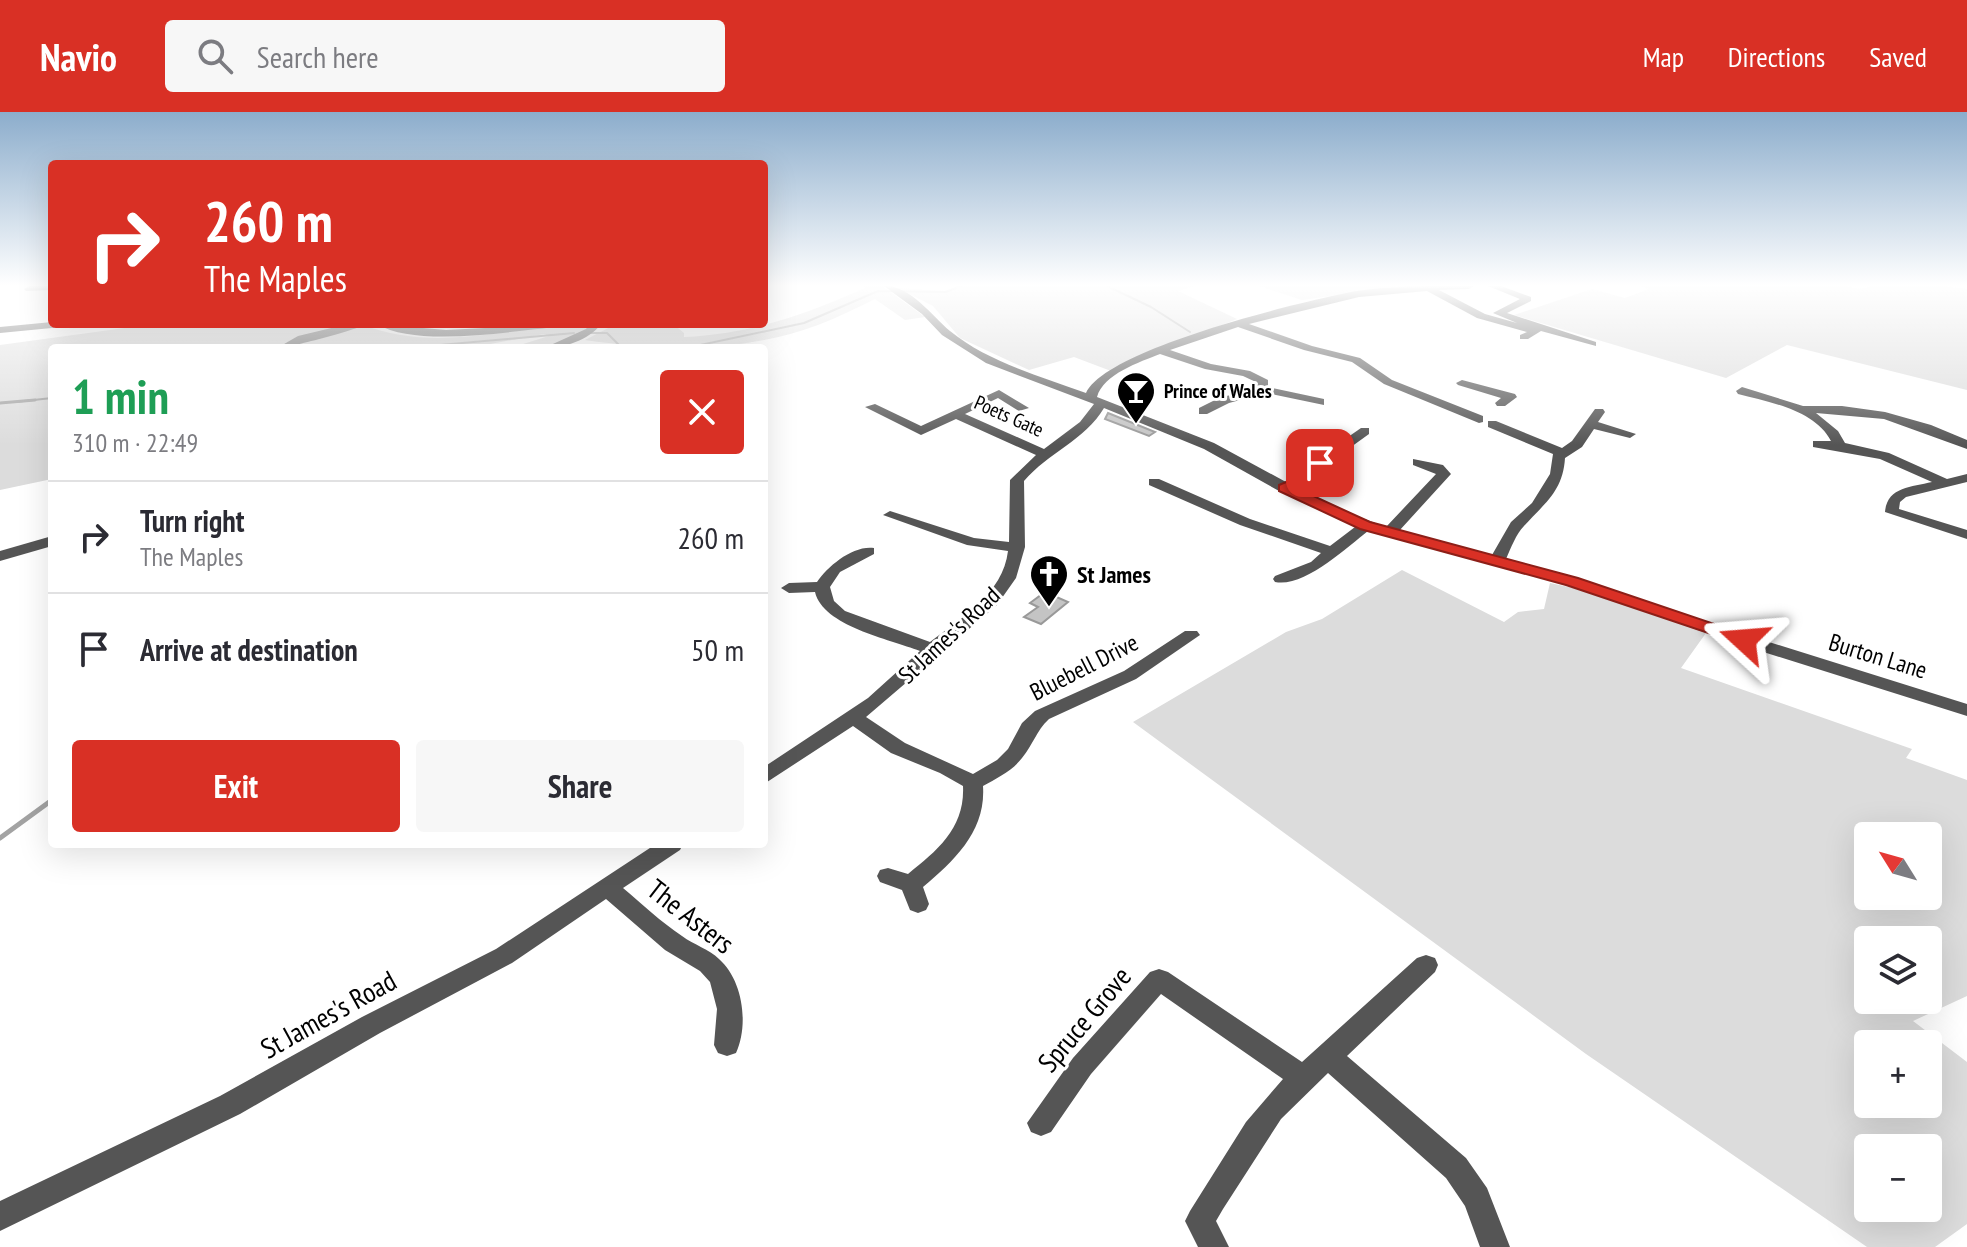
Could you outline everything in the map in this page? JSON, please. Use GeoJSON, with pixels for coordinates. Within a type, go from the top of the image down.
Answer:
{"type":"FeatureCollection","features":[{"type":"Feature","properties":{"kind":"street","name":"Burton Lane"},"geometry":{"type":"LineString","coordinates":[[955,339],[990,361],[1066,389],[1095,406],[1123,411],[1209,446],[1284,488],[1365,526],[1572,581],[1744,640],[1967,710]]}},
{"type":"Feature","properties":{"kind":"street"},"geometry":{"type":"LineString","coordinates":[[1066,389],[1095,387],[1121,368],[1196,339]]}},
{"type":"Feature","properties":{"kind":"street"},"geometry":{"type":"LineString","coordinates":[[1282,339],[1356,360],[1375,375],[1413,393],[1427,395],[1563,453]]}},
{"type":"Feature","properties":{"kind":"street"},"geometry":{"type":"LineString","coordinates":[[1577,339],[1592,344]]}},
{"type":"Feature","properties":{"kind":"street"},"geometry":{"type":"LineString","coordinates":[[1161,351],[1209,367],[1254,375],[1264,382],[1264,389]]}},
{"type":"Feature","properties":{"kind":"street"},"geometry":{"type":"LineString","coordinates":[[1427,395],[1464,381],[1511,397],[1501,403]]}},
{"type":"Feature","properties":{"kind":"street"},"geometry":{"type":"LineString","coordinates":[[1095,387],[1095,406]]}},
{"type":"Feature","properties":{"kind":"street"},"geometry":{"type":"LineString","coordinates":[[1203,411],[1264,389],[1320,402]]}},
{"type":"Feature","properties":{"kind":"street"},"geometry":{"type":"LineString","coordinates":[[1742,391],[1798,410],[1827,427],[1840,446]]}},
{"type":"Feature","properties":{"kind":"street","name":"Poets Gate"},"geometry":{"type":"LineString","coordinates":[[871,407],[921,431],[957,415],[967,406],[999,394],[1023,408]]}},
{"type":"Feature","properties":{"kind":"street","name":"St James's Road"},"geometry":{"type":"LineString","coordinates":[[768,768],[854,717],[894,687],[932,649],[991,602],[1008,578],[1017,547],[1017,480],[1095,406]]}},
{"type":"Feature","properties":{"kind":"street"},"geometry":{"type":"LineString","coordinates":[[1798,410],[1836,408],[1875,414],[1967,445]]}},
{"type":"Feature","properties":{"kind":"street"},"geometry":{"type":"LineString","coordinates":[[1497,561],[1516,525],[1538,506],[1557,474],[1557,459],[1577,444],[1599,412]]}},
{"type":"Feature","properties":{"kind":"street","name":"Poets Gate"},"geometry":{"type":"LineString","coordinates":[[957,415],[991,427],[1014,444],[1045,453]]}},
{"type":"Feature","properties":{"kind":"street"},"geometry":{"type":"LineString","coordinates":[[1590,424],[1630,434]]}},
{"type":"Feature","properties":{"kind":"street"},"geometry":{"type":"LineString","coordinates":[[1284,488],[1316,475],[1320,463],[1365,431]]}},
{"type":"Feature","properties":{"kind":"street"},"geometry":{"type":"LineString","coordinates":[[1818,444],[1884,456],[1945,483]]}},
{"type":"Feature","properties":{"kind":"street"},"geometry":{"type":"LineString","coordinates":[[1389,533],[1444,474],[1438,468],[1418,462]]}},
{"type":"Feature","properties":{"kind":"street"},"geometry":{"type":"LineString","coordinates":[[1967,478],[1901,494],[1893,501],[1892,511],[1967,535]]}},
{"type":"Feature","properties":{"kind":"street"},"geometry":{"type":"LineString","coordinates":[[1154,482],[1245,522],[1332,552]]}},
{"type":"Feature","properties":{"kind":"street"},"geometry":{"type":"LineString","coordinates":[[890,515],[972,542],[1017,547]]}},
{"type":"Feature","properties":{"kind":"street"},"geometry":{"type":"LineString","coordinates":[[1281,579],[1316,565],[1365,526]]}},
{"type":"Feature","properties":{"kind":"street"},"geometry":{"type":"LineString","coordinates":[[0,556],[48,542]]}},
{"type":"Feature","properties":{"kind":"street"},"geometry":{"type":"LineString","coordinates":[[869,551],[834,569],[822,587],[826,603],[839,615],[932,649]]}},
{"type":"Feature","properties":{"kind":"street"},"geometry":{"type":"LineString","coordinates":[[789,588],[822,587]]}},
{"type":"Feature","properties":{"kind":"street","name":"Bluebell Drive"},"geometry":{"type":"LineString","coordinates":[[973,783],[1004,765],[1016,753],[1029,727],[1042,715],[1130,675],[1191,635]]}},
{"type":"Feature","properties":{"kind":"street"},"geometry":{"type":"LineString","coordinates":[[854,717],[898,748],[947,768],[973,783],[976,802],[968,826],[914,894],[888,876]]}},
{"type":"Feature","properties":{"kind":"street","name":"St James's Road"},"geometry":{"type":"LineString","coordinates":[[0,1216],[230,1105],[371,1025],[504,956],[666,848]]}},
{"type":"Feature","properties":{"kind":"street","name":"The Asters"},"geometry":{"type":"LineString","coordinates":[[608,888],[673,943],[709,964],[721,977],[730,1009],[727,1045]]}},
{"type":"Feature","properties":{"kind":"street"},"geometry":{"type":"LineString","coordinates":[[1214,1247],[1200,1221],[1275,1105],[1301,1076],[1329,1057],[1426,965]]}},
{"type":"Feature","properties":{"kind":"street","name":"Spruce Grove"},"geometry":{"type":"LineString","coordinates":[[1041,1123],[1082,1066],[1159,979],[1301,1076]]}},
{"type":"Feature","properties":{"kind":"street"},"geometry":{"type":"LineString","coordinates":[[1329,1057],[1456,1168],[1477,1198],[1495,1247]]}},
{"type":"Feature","properties":{"kind":"shaded area"},"geometry":{"type":"Polygon","coordinates":[[[44,339],[294,339],[283,344],[48,344],[48,480],[0,490],[0,345],[44,339]]]}},
{"type":"Feature","properties":{"kind":"shaded area"},"geometry":{"type":"Polygon","coordinates":[[[314,339],[517,339],[490,344],[296,344],[314,339]]]}},
{"type":"Feature","properties":{"kind":"shaded area"},"geometry":{"type":"Polygon","coordinates":[[[539,339],[567,339],[555,344],[523,344],[539,339]]]}},
{"type":"Feature","properties":{"kind":"shaded area"},"geometry":{"type":"Polygon","coordinates":[[[769,339],[738,344],[624,344],[585,340],[769,339]]]}},
{"type":"Feature","properties":{"kind":"shaded area"},"geometry":{"type":"Polygon","coordinates":[[[962,339],[1189,339],[1111,371],[1074,357],[1029,370],[962,339]]]}},
{"type":"Feature","properties":{"kind":"shaded area"},"geometry":{"type":"Polygon","coordinates":[[[1595,339],[1967,339],[1967,390],[1787,345],[1726,378],[1595,339]]]}},
{"type":"Feature","properties":{"kind":"shaded area"},"geometry":{"type":"Polygon","coordinates":[[[1402,570],[1504,622],[1518,612],[1544,609],[1550,583],[1592,592],[1706,633],[1681,668],[1912,749],[1906,758],[1967,780],[1967,996],[1942,1008],[1942,926],[1854,926],[1854,1014],[1928,1014],[1913,1021],[1925,1030],[1854,1030],[1854,1118],[1942,1118],[1942,1043],[1967,1062],[1967,1224],[1935,1247],[1867,1247],[1586,1054],[1133,722],[1286,632],[1322,619],[1402,570]]]}},
{"type":"Feature","properties":{"kind":"building"},"geometry":{"type":"Polygon","coordinates":[[[1108,413],[1155,432],[1149,436],[1105,419],[1108,413]]]}},
{"type":"Feature","properties":{"kind":"building","name":"St James"},"geometry":{"type":"Polygon","coordinates":[[[1045,592],[1068,602],[1041,624],[1024,617],[1038,607],[1030,603],[1045,592]]]}},
{"type":"Feature","properties":{"kind":"waterway"},"geometry":{"type":"LineString","coordinates":[[451,344],[507,339]]}},
{"type":"Feature","properties":{"kind":"waterway"},"geometry":{"type":"LineString","coordinates":[[613,339],[618,344]]}},
{"type":"Feature","properties":{"kind":"waterway"},"geometry":{"type":"LineString","coordinates":[[705,344],[729,339]]}},
{"type":"Feature","properties":{"kind":"waterway"},"geometry":{"type":"LineString","coordinates":[[28,401],[48,398]]}},
{"type":"Feature","properties":{"kind":"waterway"},"geometry":{"type":"LineString","coordinates":[[28,401],[35,400]]}},
{"type":"Feature","properties":{"kind":"waterway"},"geometry":{"type":"LineString","coordinates":[[0,403],[28,401]]}},
{"type":"Feature","properties":{"kind":"waterway"},"geometry":{"type":"LineString","coordinates":[[15,402],[28,401]]}},
{"type":"Feature","properties":{"kind":"waterway"},"geometry":{"type":"LineString","coordinates":[[0,838],[48,803]]}},
{"type":"Feature","properties":{"kind":"place","name":"Prince of Wales"},"geometry":{"type":"Point","coordinates":[1136,425]}},
{"type":"Feature","properties":{"kind":"place","name":"St James"},"geometry":{"type":"Point","coordinates":[1049,608]}},
{"type":"Feature","properties":{"kind":"route"},"geometry":{"type":"LineString","coordinates":[[1320,463],[1316,475],[1284,488],[1365,526],[1572,581],[1744,640]]}}]}
